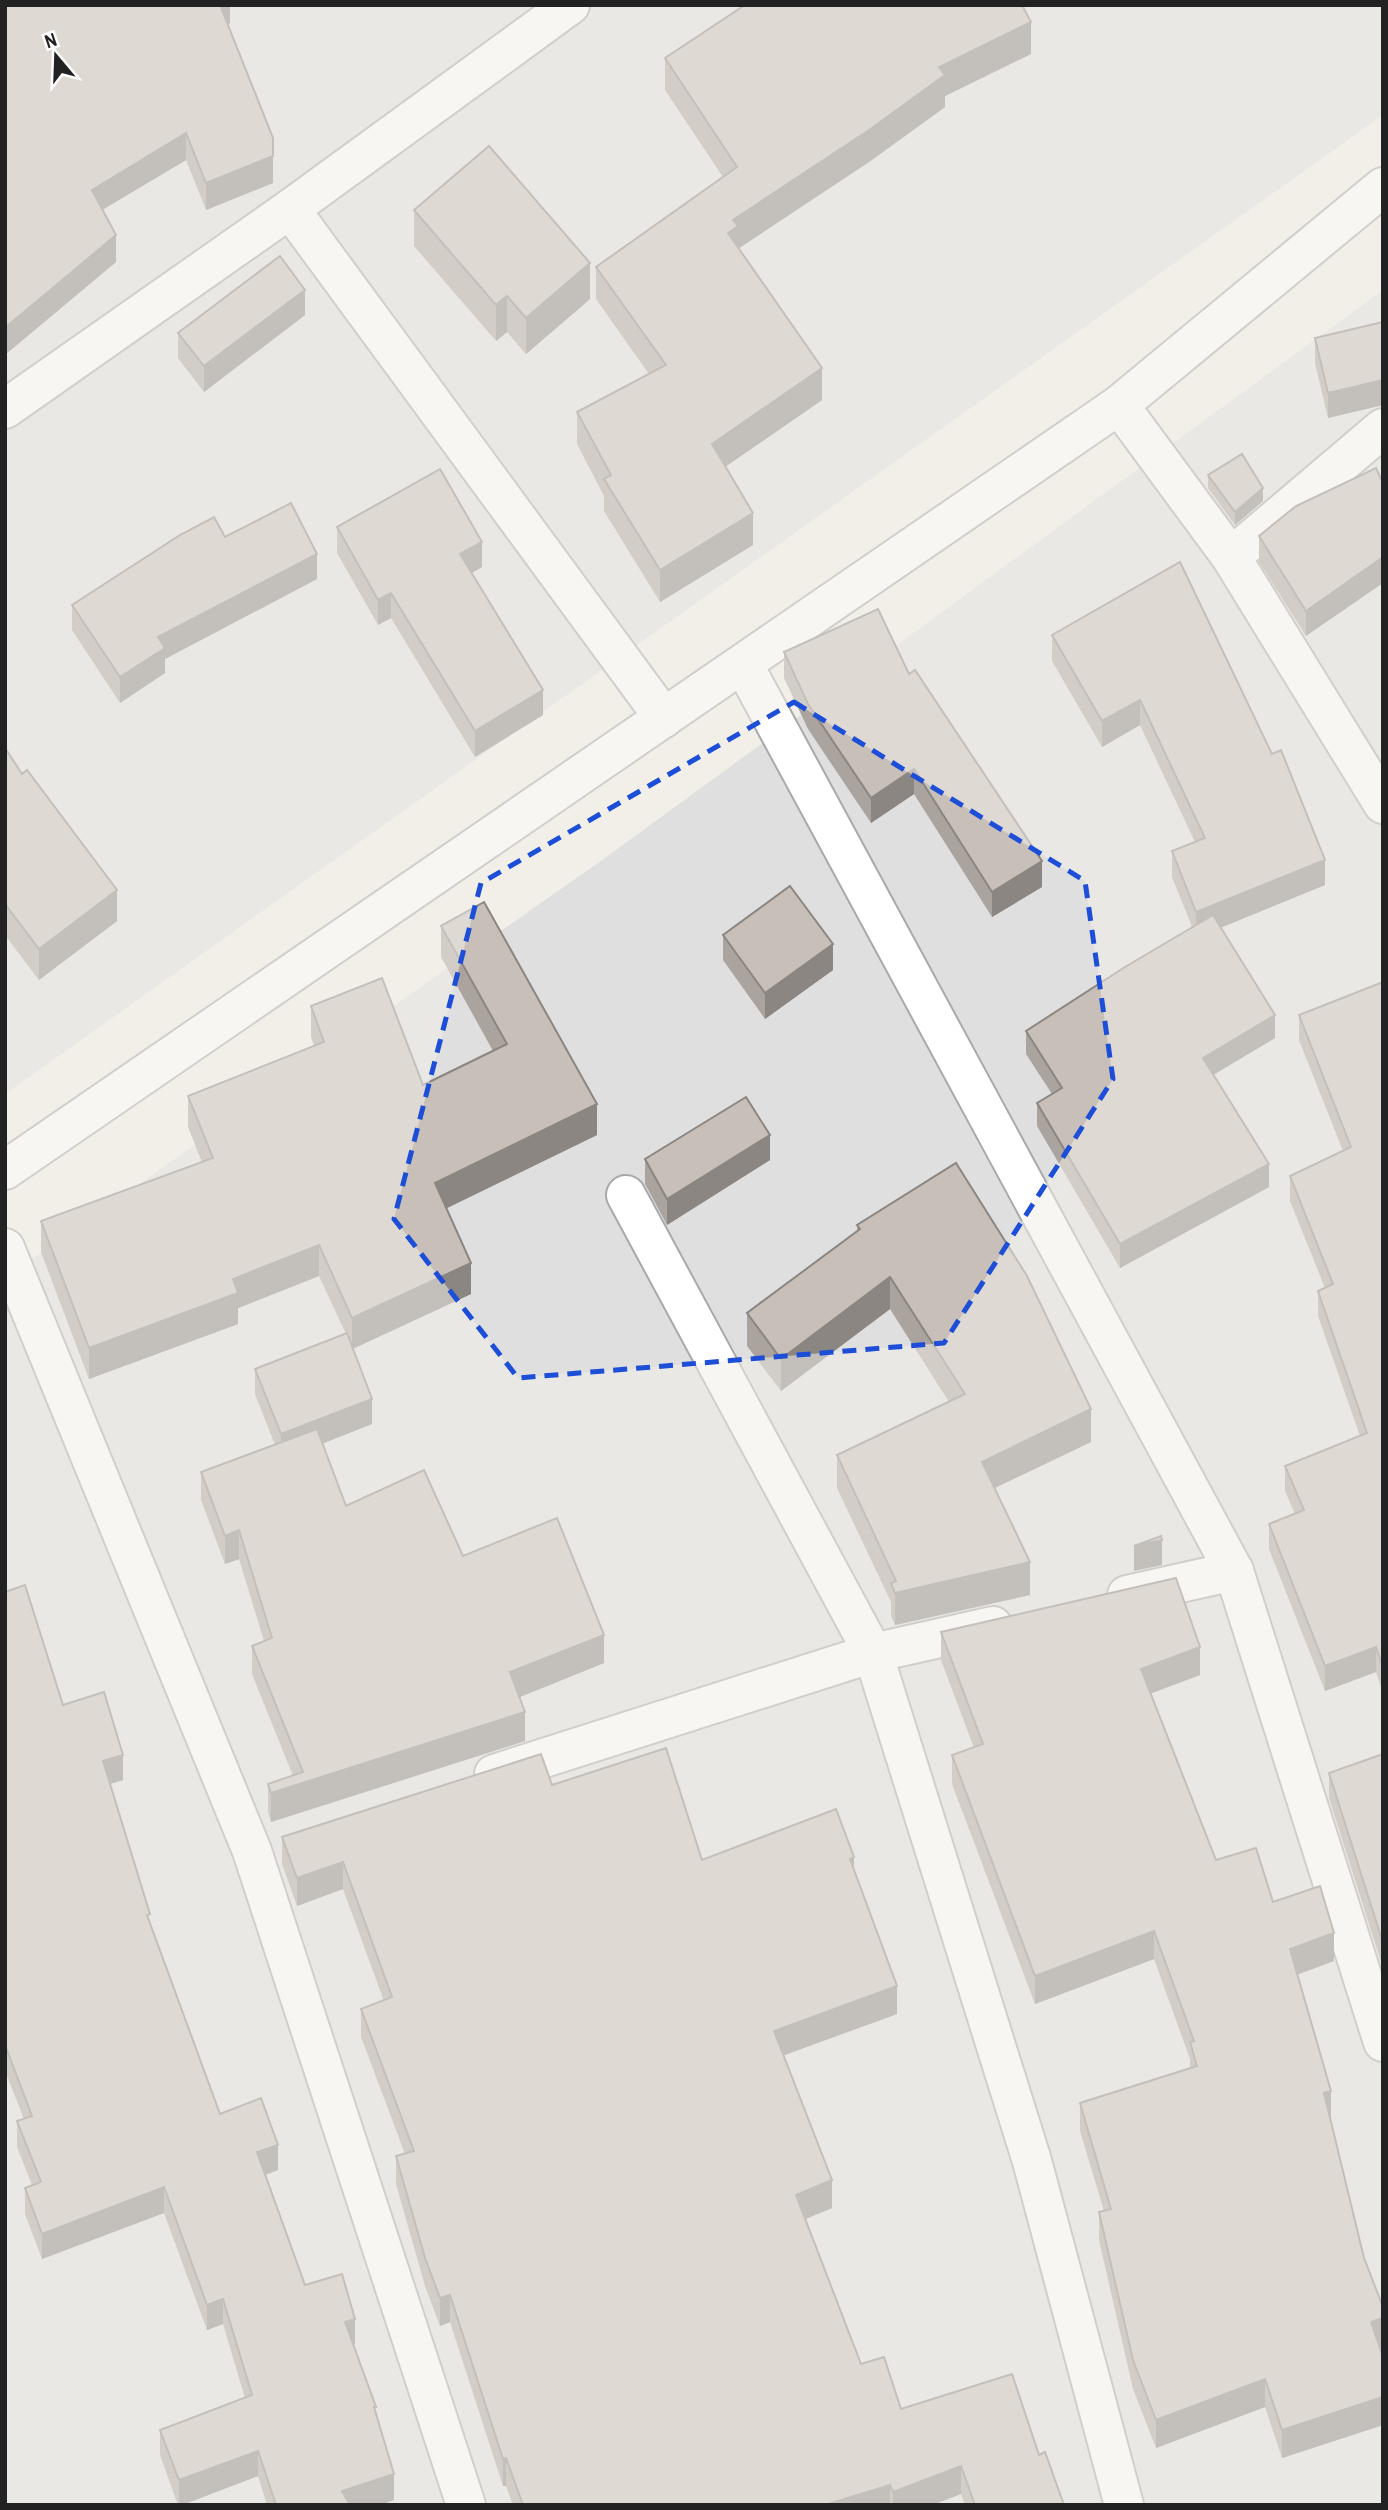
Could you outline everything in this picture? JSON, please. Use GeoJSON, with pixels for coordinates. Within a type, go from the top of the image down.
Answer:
{"type":"FeatureCollection","features":[{"type":"Feature","properties":{"kind":"street"},"geometry":{"type":"LineString","coordinates":[[5,409],[290,209],[570,5]]}},
{"type":"Feature","properties":{"kind":"street"},"geometry":{"type":"LineString","coordinates":[[5,1170],[1119,405],[1383,187]]}},
{"type":"Feature","properties":{"kind":"street"},"geometry":{"type":"LineString","coordinates":[[290,209],[664,718]]}},
{"type":"Feature","properties":{"kind":"street"},"geometry":{"type":"LineString","coordinates":[[1119,405],[1231,557],[1383,804]]}},
{"type":"Feature","properties":{"kind":"street"},"geometry":{"type":"LineString","coordinates":[[1231,557],[1383,428]]}},
{"type":"Feature","properties":{"kind":"street"},"geometry":{"type":"LineString","coordinates":[[743,664],[1234,1571],[1383,2042]]}},
{"type":"Feature","properties":{"kind":"street"},"geometry":{"type":"LineString","coordinates":[[626,1195],[873,1653],[1031,2161],[1124,2505]]}},
{"type":"Feature","properties":{"kind":"street"},"geometry":{"type":"LineString","coordinates":[[5,1248],[265,1847],[466,2505]]}},
{"type":"Feature","properties":{"kind":"street"},"geometry":{"type":"LineString","coordinates":[[1100,1601],[1234,1571]]}},
{"type":"Feature","properties":{"kind":"street"},"geometry":{"type":"LineString","coordinates":[[464,1784],[873,1653],[1020,1620]]}},
{"type":"Feature","properties":{"kind":"highlighted area"},"geometry":{"type":"Polygon","coordinates":[[[794,702],[1085,881],[1113,1079],[944,1343],[518,1378],[394,1219],[481,883],[794,702]]]}},
{"type":"Feature","properties":{"kind":"shaded area"},"geometry":{"type":"Polygon","coordinates":[[[5,5],[1383,5],[1383,115],[5,1094],[5,5]]]}},
{"type":"Feature","properties":{"kind":"shaded area"},"geometry":{"type":"Polygon","coordinates":[[[1383,290],[1383,2505],[5,2505],[5,1278],[605,858],[1383,290]]]}},
{"type":"Feature","properties":{"kind":"building"},"geometry":{"type":"Polygon","coordinates":[[[5,5],[220,5],[273,138],[273,156],[206,183],[186,133],[92,190],[116,235],[6,327],[5,5]]]}},
{"type":"Feature","properties":{"kind":"building"},"geometry":{"type":"Polygon","coordinates":[[[745,5],[1022,5],[1031,22],[939,67],[945,75],[869,130],[733,220],[738,226],[728,233],[822,368],[712,444],[753,513],[660,570],[604,479],[611,475],[577,412],[666,365],[596,267],[737,167],[665,58],[745,5]]]}},
{"type":"Feature","properties":{"kind":"building"},"geometry":{"type":"Polygon","coordinates":[[[489,146],[590,263],[526,318],[507,296],[496,305],[414,210],[489,146]]]}},
{"type":"Feature","properties":{"kind":"building"},"geometry":{"type":"Polygon","coordinates":[[[280,256],[305,290],[204,366],[178,333],[280,256]]]}},
{"type":"Feature","properties":{"kind":"building"},"geometry":{"type":"Polygon","coordinates":[[[1383,322],[1383,380],[1328,393],[1315,338],[1383,322]]]}},
{"type":"Feature","properties":{"kind":"building"},"geometry":{"type":"Polygon","coordinates":[[[1242,454],[1263,488],[1235,512],[1208,475],[1242,454]]]}},
{"type":"Feature","properties":{"kind":"building"},"geometry":{"type":"Polygon","coordinates":[[[1376,468],[1383,483],[1383,557],[1306,611],[1259,536],[1296,506],[1376,468]]]}},
{"type":"Feature","properties":{"kind":"building"},"geometry":{"type":"Polygon","coordinates":[[[440,469],[482,542],[460,554],[543,690],[475,731],[391,593],[378,600],[337,527],[440,469]]]}},
{"type":"Feature","properties":{"kind":"building"},"geometry":{"type":"Polygon","coordinates":[[[291,503],[317,554],[158,637],[165,648],[120,677],[72,605],[180,535],[214,517],[225,537],[291,503]]]}},
{"type":"Feature","properties":{"kind":"building"},"geometry":{"type":"Polygon","coordinates":[[[1180,562],[1272,754],[1281,750],[1325,860],[1196,912],[1172,851],[1205,838],[1140,700],[1102,721],[1052,635],[1180,562]]]}},
{"type":"Feature","properties":{"kind":"building"},"geometry":{"type":"Polygon","coordinates":[[[878,609],[909,674],[915,670],[1042,861],[992,892],[914,769],[871,798],[808,704],[784,652],[878,609]]]}},
{"type":"Feature","properties":{"kind":"building"},"geometry":{"type":"Polygon","coordinates":[[[5,748],[22,774],[27,770],[117,890],[39,949],[5,904],[5,748]]]}},
{"type":"Feature","properties":{"kind":"building"},"geometry":{"type":"Polygon","coordinates":[[[790,886],[833,944],[765,993],[723,935],[790,886]]]}},
{"type":"Feature","properties":{"kind":"building"},"geometry":{"type":"Polygon","coordinates":[[[484,902],[597,1104],[435,1183],[471,1263],[352,1318],[319,1245],[233,1279],[238,1293],[89,1348],[41,1221],[213,1158],[188,1096],[324,1042],[311,1006],[382,978],[423,1085],[507,1044],[441,926],[484,902]]]}},
{"type":"Feature","properties":{"kind":"building"},"geometry":{"type":"Polygon","coordinates":[[[1213,915],[1275,1015],[1203,1058],[1269,1164],[1120,1244],[1037,1103],[1062,1088],[1026,1031],[1125,967],[1213,915]]]}},
{"type":"Feature","properties":{"kind":"building"},"geometry":{"type":"Polygon","coordinates":[[[1383,982],[1383,1668],[1376,1647],[1325,1666],[1269,1524],[1304,1510],[1285,1466],[1367,1433],[1318,1291],[1333,1284],[1290,1176],[1351,1147],[1299,1015],[1383,982]]]}},
{"type":"Feature","properties":{"kind":"building"},"geometry":{"type":"Polygon","coordinates":[[[746,1097],[770,1135],[667,1199],[645,1159],[746,1097]]]}},
{"type":"Feature","properties":{"kind":"building"},"geometry":{"type":"Polygon","coordinates":[[[956,1163],[1027,1276],[1091,1409],[982,1462],[1030,1562],[895,1593],[891,1583],[896,1581],[837,1455],[965,1394],[890,1277],[781,1359],[747,1313],[860,1229],[857,1225],[956,1163]]]}},
{"type":"Feature","properties":{"kind":"building"},"geometry":{"type":"Polygon","coordinates":[[[347,1333],[372,1399],[281,1434],[255,1369],[347,1333]]]}},
{"type":"Feature","properties":{"kind":"building"},"geometry":{"type":"Polygon","coordinates":[[[317,1429],[346,1506],[424,1470],[463,1556],[557,1518],[604,1635],[510,1672],[525,1712],[271,1793],[268,1784],[303,1772],[252,1646],[272,1638],[239,1530],[225,1536],[201,1472],[317,1429]]]}},
{"type":"Feature","properties":{"kind":"building"},"geometry":{"type":"Polygon","coordinates":[[[1161,1536],[1162,1540],[1134,1546],[1161,1536]]]}},
{"type":"Feature","properties":{"kind":"building"},"geometry":{"type":"Polygon","coordinates":[[[1176,1578],[1200,1647],[1141,1669],[1216,1860],[1256,1848],[1273,1902],[1320,1886],[1334,1933],[1290,1949],[1331,2091],[1324,2093],[1364,2258],[1383,2307],[1383,2318],[1371,2322],[1383,2357],[1383,2397],[1282,2430],[1265,2379],[1156,2420],[1133,2360],[1099,2212],[1111,2209],[1080,2103],[1197,2066],[1190,2042],[1194,2041],[1154,1931],[1035,1976],[952,1755],[983,1744],[941,1632],[1176,1578]]]}},
{"type":"Feature","properties":{"kind":"building"},"geometry":{"type":"Polygon","coordinates":[[[25,1585],[63,1705],[104,1692],[123,1755],[103,1761],[150,1914],[147,1915],[220,2114],[261,2098],[278,2145],[257,2152],[305,2285],[342,2274],[355,2319],[345,2322],[376,2407],[394,2474],[342,2491],[350,2505],[276,2505],[258,2451],[179,2480],[160,2430],[252,2395],[223,2299],[207,2305],[164,2187],[42,2234],[25,2188],[41,2182],[17,2121],[32,2116],[5,2045],[5,1592],[25,1585]]]}},
{"type":"Feature","properties":{"kind":"building"},"geometry":{"type":"Polygon","coordinates":[[[666,1748],[702,1860],[836,1809],[854,1857],[850,1859],[897,1986],[774,2031],[832,2180],[796,2195],[861,2364],[884,2357],[901,2409],[1012,2374],[1039,2455],[1045,2452],[1064,2505],[975,2505],[961,2466],[893,2492],[890,2485],[825,2505],[523,2505],[506,2458],[503,2459],[450,2295],[440,2298],[425,2258],[396,2156],[414,2151],[361,2009],[392,1997],[343,1862],[297,1878],[282,1837],[541,1754],[552,1785],[666,1748]]]}},
{"type":"Feature","properties":{"kind":"building"},"geometry":{"type":"Polygon","coordinates":[[[1383,1754],[1383,1940],[1382,1940],[1329,1773],[1383,1754]]]}}]}
